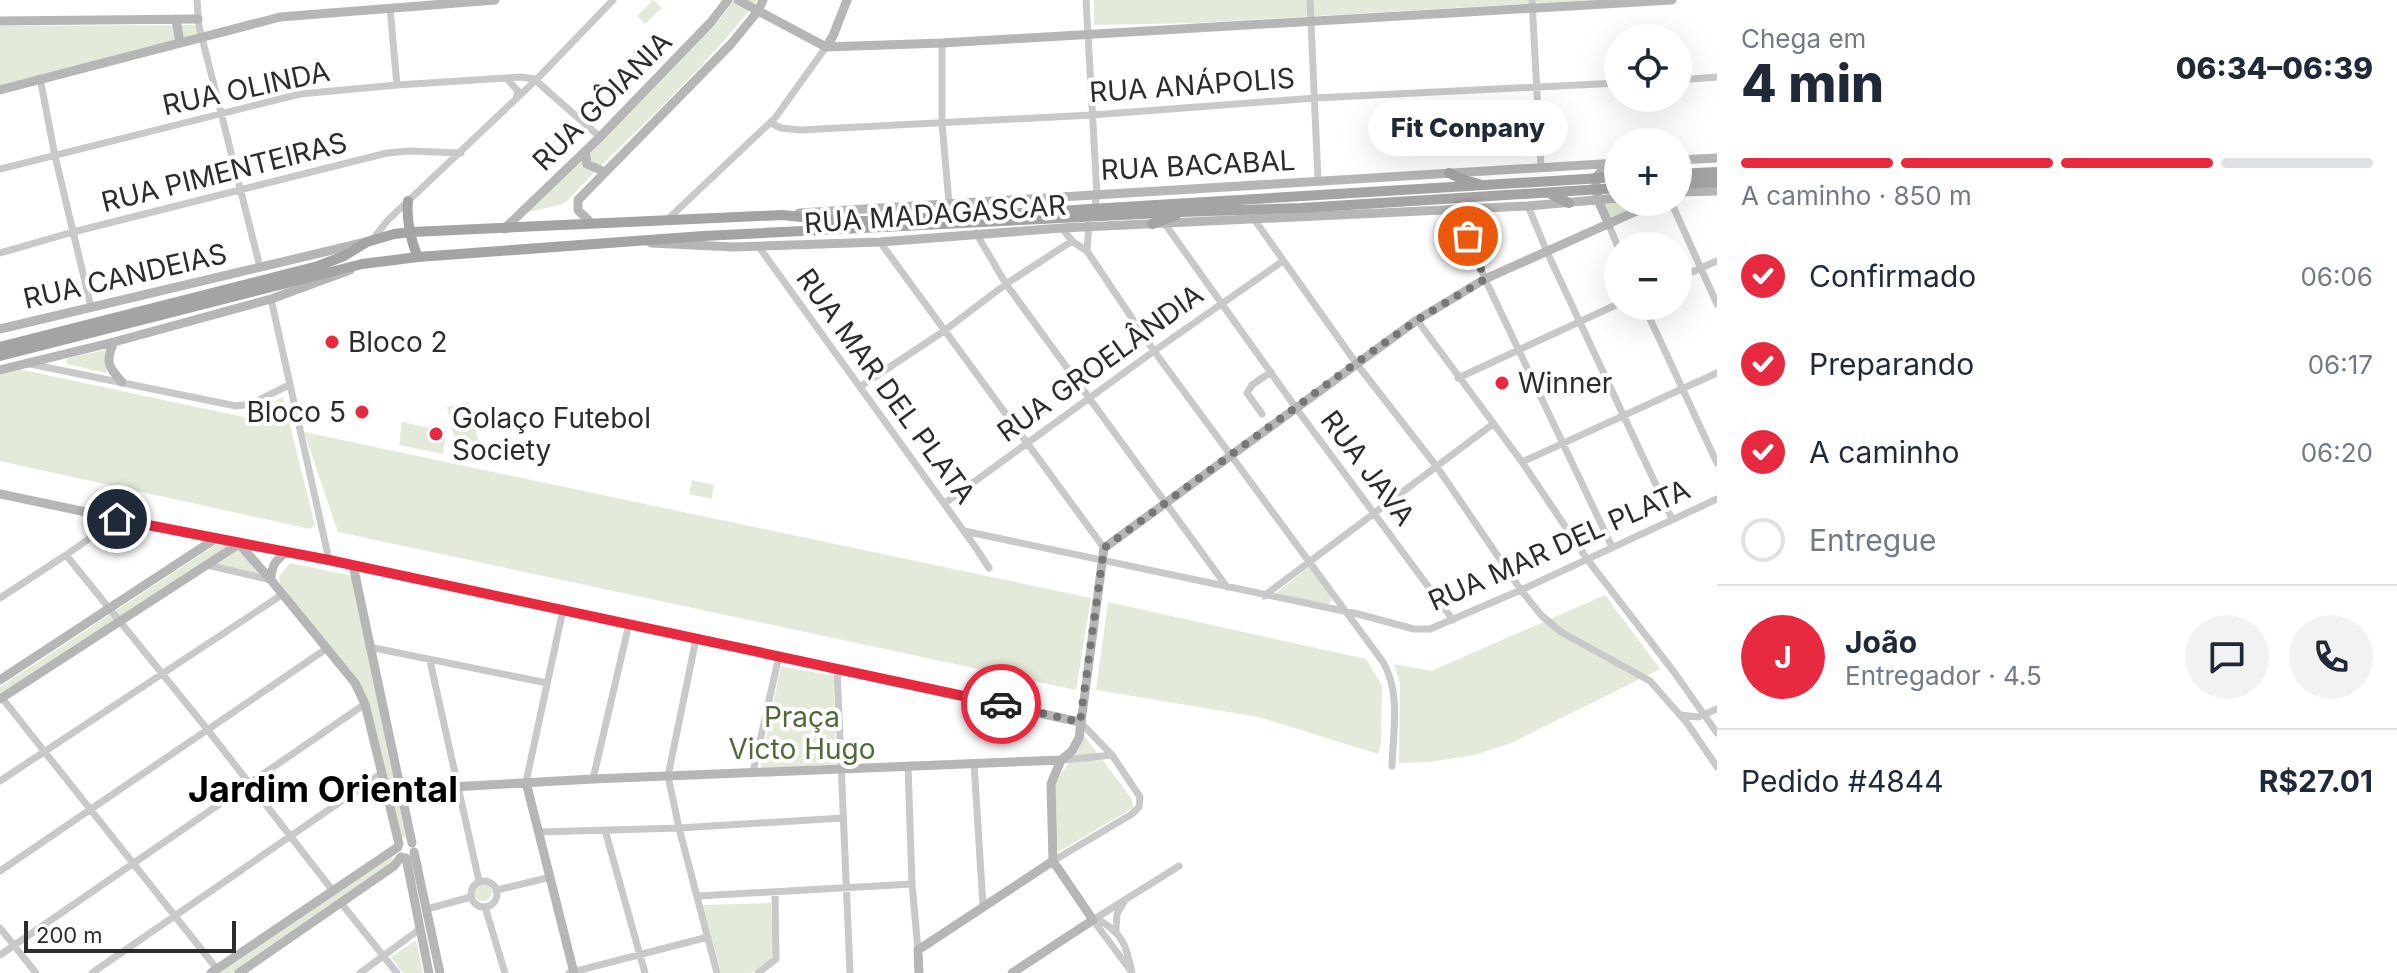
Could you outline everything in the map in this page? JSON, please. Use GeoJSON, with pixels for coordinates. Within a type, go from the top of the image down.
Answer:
{"type":"FeatureCollection","features":[{"type":"Feature","properties":{"kind":"main road"},"geometry":{"type":"LineString","coordinates":[[1692,173],[1717,172]]}},
{"type":"Feature","properties":{"kind":"main road"},"geometry":{"type":"LineString","coordinates":[[1449,173],[1464,180],[1496,185],[1596,189],[1604,185]]}},
{"type":"Feature","properties":{"kind":"main road"},"geometry":{"type":"LineString","coordinates":[[1692,183],[1717,182]]}},
{"type":"Feature","properties":{"kind":"main road"},"geometry":{"type":"LineString","coordinates":[[1090,216],[1496,185]]}},
{"type":"Feature","properties":{"kind":"main road"},"geometry":{"type":"LineString","coordinates":[[1431,210],[1549,192],[1604,189]]}},
{"type":"Feature","properties":{"kind":"main road"},"geometry":{"type":"LineString","coordinates":[[1549,192],[1569,203]]}},
{"type":"Feature","properties":{"kind":"main road"},"geometry":{"type":"LineString","coordinates":[[408,201],[413,246],[418,257]]}},
{"type":"Feature","properties":{"kind":"main road"},"geometry":{"type":"LineString","coordinates":[[0,347],[318,266],[344,256],[369,241],[412,232],[703,217],[782,215],[841,221],[971,219],[1457,204]]}},
{"type":"Feature","properties":{"kind":"main road"},"geometry":{"type":"LineString","coordinates":[[1152,224],[1180,212]]}},
{"type":"Feature","properties":{"kind":"main road"},"geometry":{"type":"LineString","coordinates":[[703,217],[703,236]]}},
{"type":"Feature","properties":{"kind":"main road"},"geometry":{"type":"LineString","coordinates":[[0,356],[362,264],[418,257],[971,219]]}},
{"type":"Feature","properties":{"kind":"street"},"geometry":{"type":"LineString","coordinates":[[197,0],[198,19],[260,267],[369,241],[516,100],[613,0]]}},
{"type":"Feature","properties":{"kind":"street"},"geometry":{"type":"LineString","coordinates":[[0,90],[280,17],[378,4],[390,8],[495,0]]}},
{"type":"Feature","properties":{"kind":"street","name":"RUA GÔIANIA"},"geometry":{"type":"LineString","coordinates":[[503,229],[600,137],[711,22],[728,0]]}},
{"type":"Feature","properties":{"kind":"street"},"geometry":{"type":"LineString","coordinates":[[738,0],[826,47],[1089,34],[1532,3],[1672,0]]}},
{"type":"Feature","properties":{"kind":"street","name":"RUA GÔIANIA"},"geometry":{"type":"LineString","coordinates":[[590,222],[578,210],[578,200],[731,44],[758,11],[763,0]]}},
{"type":"Feature","properties":{"kind":"street"},"geometry":{"type":"LineString","coordinates":[[668,219],[771,123],[833,36],[847,0]]}},
{"type":"Feature","properties":{"kind":"street"},"geometry":{"type":"LineString","coordinates":[[1086,0],[1097,194],[1090,216],[1087,251]]}},
{"type":"Feature","properties":{"kind":"street"},"geometry":{"type":"LineString","coordinates":[[1310,0],[1318,180]]}},
{"type":"Feature","properties":{"kind":"street"},"geometry":{"type":"LineString","coordinates":[[1532,3],[1541,167]]}},
{"type":"Feature","properties":{"kind":"street"},"geometry":{"type":"LineString","coordinates":[[390,8],[397,85]]}},
{"type":"Feature","properties":{"kind":"street"},"geometry":{"type":"LineString","coordinates":[[176,19],[180,43]]}},
{"type":"Feature","properties":{"kind":"street"},"geometry":{"type":"LineString","coordinates":[[0,21],[198,19]]}},
{"type":"Feature","properties":{"kind":"street"},"geometry":{"type":"LineString","coordinates":[[942,43],[942,123],[949,203]]}},
{"type":"Feature","properties":{"kind":"street","name":"RUA OLINDA"},"geometry":{"type":"LineString","coordinates":[[0,169],[300,94],[525,77],[536,80]]}},
{"type":"Feature","properties":{"kind":"street"},"geometry":{"type":"LineString","coordinates":[[1692,79],[1717,77]]}},
{"type":"Feature","properties":{"kind":"street"},"geometry":{"type":"LineString","coordinates":[[40,78],[91,307]]}},
{"type":"Feature","properties":{"kind":"street"},"geometry":{"type":"LineString","coordinates":[[507,79],[518,91],[516,100]]}},
{"type":"Feature","properties":{"kind":"street"},"geometry":{"type":"LineString","coordinates":[[536,80],[600,137]]}},
{"type":"Feature","properties":{"kind":"street","name":"RUA ANÁPOLIS"},"geometry":{"type":"LineString","coordinates":[[771,123],[781,128],[800,130],[1092,115],[1315,98],[1604,84]]}},
{"type":"Feature","properties":{"kind":"street"},"geometry":{"type":"LineString","coordinates":[[585,151],[587,164],[605,172]]}},
{"type":"Feature","properties":{"kind":"street","name":"RUA PIMENTEIRAS"},"geometry":{"type":"LineString","coordinates":[[0,253],[387,153],[461,153]]}},
{"type":"Feature","properties":{"kind":"street"},"geometry":{"type":"LineString","coordinates":[[1692,159],[1717,158]]}},
{"type":"Feature","properties":{"kind":"street","name":"RUA BACABAL"},"geometry":{"type":"LineString","coordinates":[[782,215],[1604,164]]}},
{"type":"Feature","properties":{"kind":"street"},"geometry":{"type":"LineString","coordinates":[[1604,177],[1596,189],[1569,203],[1528,206],[1457,204],[1485,279],[1612,547]]}},
{"type":"Feature","properties":{"kind":"street"},"geometry":{"type":"LineString","coordinates":[[1596,189],[1604,192]]}},
{"type":"Feature","properties":{"kind":"street"},"geometry":{"type":"LineString","coordinates":[[1596,189],[1612,232]]}},
{"type":"Feature","properties":{"kind":"street"},"geometry":{"type":"LineString","coordinates":[[1692,192],[1717,191]]}},
{"type":"Feature","properties":{"kind":"street"},"geometry":{"type":"LineString","coordinates":[[1075,195],[1090,216]]}},
{"type":"Feature","properties":{"kind":"street"},"geometry":{"type":"LineString","coordinates":[[978,201],[971,209],[971,219],[1006,284],[1227,587]]}},
{"type":"Feature","properties":{"kind":"street"},"geometry":{"type":"LineString","coordinates":[[1528,206],[1579,323],[1672,519]]}},
{"type":"Feature","properties":{"kind":"street","name":"RUA MADAGASCAR"},"geometry":{"type":"LineString","coordinates":[[633,242],[759,247],[880,242],[1062,228],[1090,216],[1165,224],[1431,210]]}},
{"type":"Feature","properties":{"kind":"street"},"geometry":{"type":"LineString","coordinates":[[1104,548],[1417,320],[1485,279],[1628,216]]}},
{"type":"Feature","properties":{"kind":"street"},"geometry":{"type":"LineString","coordinates":[[1677,216],[1717,304]]}},
{"type":"Feature","properties":{"kind":"street"},"geometry":{"type":"LineString","coordinates":[[1254,219],[1356,363],[1437,467],[1541,615],[1561,632],[1650,681],[1687,723],[1717,767]]}},
{"type":"Feature","properties":{"kind":"street","name":"RUA JAVA"},"geometry":{"type":"LineString","coordinates":[[1165,224],[1220,304],[1453,620]]}},
{"type":"Feature","properties":{"kind":"street"},"geometry":{"type":"LineString","coordinates":[[1062,228],[1072,241],[1087,251],[1154,351],[1348,612],[1391,675],[1395,689],[1392,766]]}},
{"type":"Feature","properties":{"kind":"street"},"geometry":{"type":"LineString","coordinates":[[861,386],[1072,241]]}},
{"type":"Feature","properties":{"kind":"street"},"geometry":{"type":"LineString","coordinates":[[880,242],[1104,548],[1079,738],[1072,751],[1061,760],[1051,784],[1053,861],[1132,973]]}},
{"type":"Feature","properties":{"kind":"street","name":"RUA MAR DEL PLATA"},"geometry":{"type":"LineString","coordinates":[[759,247],[964,531],[1348,612],[1414,629],[1430,629],[1717,499]]}},
{"type":"Feature","properties":{"kind":"street","name":"RUA GROELÂNDIA"},"geometry":{"type":"LineString","coordinates":[[945,503],[1283,261]]}},
{"type":"Feature","properties":{"kind":"street"},"geometry":{"type":"LineString","coordinates":[[1692,272],[1717,261]]}},
{"type":"Feature","properties":{"kind":"street"},"geometry":{"type":"LineString","coordinates":[[0,370],[271,299],[362,264]]}},
{"type":"Feature","properties":{"kind":"street","name":"RUA CANDEIAS"},"geometry":{"type":"LineString","coordinates":[[0,329],[260,267]]}},
{"type":"Feature","properties":{"kind":"street"},"geometry":{"type":"LineString","coordinates":[[271,299],[329,560]]}},
{"type":"Feature","properties":{"kind":"street"},"geometry":{"type":"LineString","coordinates":[[1458,378],[1604,311]]}},
{"type":"Feature","properties":{"kind":"street"},"geometry":{"type":"LineString","coordinates":[[1417,320],[1522,462],[1587,559],[1717,733]]}},
{"type":"Feature","properties":{"kind":"street"},"geometry":{"type":"LineString","coordinates":[[1650,320],[1717,463]]}},
{"type":"Feature","properties":{"kind":"street"},"geometry":{"type":"LineString","coordinates":[[114,342],[108,358],[110,368],[122,382]]}},
{"type":"Feature","properties":{"kind":"street"},"geometry":{"type":"LineString","coordinates":[[30,364],[244,406],[289,385]]}},
{"type":"Feature","properties":{"kind":"street"},"geometry":{"type":"LineString","coordinates":[[1262,414],[1247,393],[1252,385],[1271,372]]}},
{"type":"Feature","properties":{"kind":"street"},"geometry":{"type":"LineString","coordinates":[[1522,462],[1717,373]]}},
{"type":"Feature","properties":{"kind":"street"},"geometry":{"type":"LineString","coordinates":[[1264,596],[1493,424]]}},
{"type":"Feature","properties":{"kind":"street"},"geometry":{"type":"LineString","coordinates":[[0,494],[353,565],[1080,722],[1112,755],[1140,797],[1139,807],[918,950]]}},
{"type":"Feature","properties":{"kind":"street"},"geometry":{"type":"LineString","coordinates":[[0,598],[117,519]]}},
{"type":"Feature","properties":{"kind":"street"},"geometry":{"type":"LineString","coordinates":[[964,531],[989,568]]}},
{"type":"Feature","properties":{"kind":"street"},"geometry":{"type":"LineString","coordinates":[[0,680],[215,539]]}},
{"type":"Feature","properties":{"kind":"street"},"geometry":{"type":"LineString","coordinates":[[239,544],[1,699],[214,971],[333,891],[405,850]]}},
{"type":"Feature","properties":{"kind":"street"},"geometry":{"type":"LineString","coordinates":[[239,544],[355,683],[365,704],[405,850],[427,909],[440,973]]}},
{"type":"Feature","properties":{"kind":"street"},"geometry":{"type":"LineString","coordinates":[[271,580],[276,560],[286,552]]}},
{"type":"Feature","properties":{"kind":"street"},"geometry":{"type":"LineString","coordinates":[[66,555],[333,891]]}},
{"type":"Feature","properties":{"kind":"street"},"geometry":{"type":"LineString","coordinates":[[207,565],[271,580]]}},
{"type":"Feature","properties":{"kind":"street"},"geometry":{"type":"LineString","coordinates":[[353,565],[399,790],[405,850],[429,973]]}},
{"type":"Feature","properties":{"kind":"street"},"geometry":{"type":"LineString","coordinates":[[0,781],[283,594]]}},
{"type":"Feature","properties":{"kind":"street"},"geometry":{"type":"LineString","coordinates":[[563,610],[526,782],[572,973],[708,937]]}},
{"type":"Feature","properties":{"kind":"street"},"geometry":{"type":"LineString","coordinates":[[593,779],[629,624]]}},
{"type":"Feature","properties":{"kind":"street"},"geometry":{"type":"LineString","coordinates":[[696,639],[668,776],[717,973]]}},
{"type":"Feature","properties":{"kind":"street"},"geometry":{"type":"LineString","coordinates":[[369,647],[547,683]]}},
{"type":"Feature","properties":{"kind":"street"},"geometry":{"type":"LineString","coordinates":[[0,871],[326,649]]}},
{"type":"Feature","properties":{"kind":"street"},"geometry":{"type":"LineString","coordinates":[[753,772],[779,656]]}},
{"type":"Feature","properties":{"kind":"street"},"geometry":{"type":"LineString","coordinates":[[430,661],[479,881]]}},
{"type":"Feature","properties":{"kind":"street"},"geometry":{"type":"LineString","coordinates":[[837,668],[850,973]]}},
{"type":"Feature","properties":{"kind":"street"},"geometry":{"type":"LineString","coordinates":[[0,955],[365,704]]}},
{"type":"Feature","properties":{"kind":"street"},"geometry":{"type":"LineString","coordinates":[[1680,715],[1698,717],[1717,709]]}},
{"type":"Feature","properties":{"kind":"street"},"geometry":{"type":"LineString","coordinates":[[379,757],[391,755]]}},
{"type":"Feature","properties":{"kind":"street"},"geometry":{"type":"LineString","coordinates":[[399,790],[1061,760],[1112,755]]}},
{"type":"Feature","properties":{"kind":"street"},"geometry":{"type":"LineString","coordinates":[[974,763],[983,906]]}},
{"type":"Feature","properties":{"kind":"street"},"geometry":{"type":"LineString","coordinates":[[908,765],[919,973]]}},
{"type":"Feature","properties":{"kind":"street"},"geometry":{"type":"LineString","coordinates":[[92,973],[382,773]]}},
{"type":"Feature","properties":{"kind":"street"},"geometry":{"type":"LineString","coordinates":[[540,832],[679,828],[843,818]]}},
{"type":"Feature","properties":{"kind":"street"},"geometry":{"type":"LineString","coordinates":[[605,830],[645,973]]}},
{"type":"Feature","properties":{"kind":"street"},"geometry":{"type":"LineString","coordinates":[[239,973],[394,866],[405,850]]}},
{"type":"Feature","properties":{"kind":"street"},"geometry":{"type":"LineString","coordinates":[[1012,973],[1093,917],[1179,866]]}},
{"type":"Feature","properties":{"kind":"street"},"geometry":{"type":"LineString","coordinates":[[497,890],[551,877]]}},
{"type":"Feature","properties":{"kind":"street"},"geometry":{"type":"LineString","coordinates":[[479,881],[489,881],[497,890],[496,900],[485,907],[475,904],[471,897],[472,887],[479,881]]}},
{"type":"Feature","properties":{"kind":"street"},"geometry":{"type":"LineString","coordinates":[[698,896],[912,884]]}},
{"type":"Feature","properties":{"kind":"street"},"geometry":{"type":"LineString","coordinates":[[758,973],[776,959],[775,892]]}},
{"type":"Feature","properties":{"kind":"street"},"geometry":{"type":"LineString","coordinates":[[427,909],[471,897]]}},
{"type":"Feature","properties":{"kind":"street"},"geometry":{"type":"LineString","coordinates":[[1116,931],[1117,914],[1127,898]]}},
{"type":"Feature","properties":{"kind":"street"},"geometry":{"type":"LineString","coordinates":[[341,903],[397,973]]}},
{"type":"Feature","properties":{"kind":"street"},"geometry":{"type":"LineString","coordinates":[[485,907],[505,973]]}},
{"type":"Feature","properties":{"kind":"street"},"geometry":{"type":"LineString","coordinates":[[1093,917],[1116,931],[1124,943],[1132,973]]}},
{"type":"Feature","properties":{"kind":"street"},"geometry":{"type":"LineString","coordinates":[[0,928],[36,973]]}},
{"type":"Feature","properties":{"kind":"street"},"geometry":{"type":"LineString","coordinates":[[360,973],[420,929]]}},
{"type":"Feature","properties":{"kind":"street"},"geometry":{"type":"LineString","coordinates":[[1113,948],[1124,943]]}},
{"type":"Feature","properties":{"kind":"green space"},"geometry":{"type":"Polygon","coordinates":[[[653,0],[662,8],[645,24],[637,16],[653,0]]]}},
{"type":"Feature","properties":{"kind":"green space"},"geometry":{"type":"Polygon","coordinates":[[[734,0],[757,0],[689,79],[566,202],[524,213],[721,18],[734,0]]]}},
{"type":"Feature","properties":{"kind":"green space"},"geometry":{"type":"Polygon","coordinates":[[[1094,0],[1593,0],[1195,23],[1094,25],[1094,0]]]}},
{"type":"Feature","properties":{"kind":"green space"},"geometry":{"type":"Polygon","coordinates":[[[195,25],[198,36],[0,86],[0,26],[195,25]]]}},
{"type":"Feature","properties":{"kind":"green space"},"geometry":{"type":"Polygon","coordinates":[[[106,350],[106,373],[66,364],[68,358],[106,350]]]}},
{"type":"Feature","properties":{"kind":"green space"},"geometry":{"type":"Polygon","coordinates":[[[19,369],[248,418],[283,397],[315,525],[310,529],[0,461],[0,374],[19,369]]]}},
{"type":"Feature","properties":{"kind":"green space"},"geometry":{"type":"Polygon","coordinates":[[[469,402],[480,448],[458,454],[447,407],[469,402]]]}},
{"type":"Feature","properties":{"kind":"green space"},"geometry":{"type":"Polygon","coordinates":[[[402,422],[446,431],[443,454],[399,445],[402,422]]]}},
{"type":"Feature","properties":{"kind":"green space"},"geometry":{"type":"Polygon","coordinates":[[[304,432],[1091,598],[1076,690],[338,532],[304,432]]]}},
{"type":"Feature","properties":{"kind":"green space"},"geometry":{"type":"Polygon","coordinates":[[[692,480],[714,485],[712,499],[689,494],[692,480]]]}},
{"type":"Feature","properties":{"kind":"green space"},"geometry":{"type":"Polygon","coordinates":[[[217,544],[230,547],[0,694],[0,687],[217,544]]]}},
{"type":"Feature","properties":{"kind":"green space"},"geometry":{"type":"Polygon","coordinates":[[[238,550],[265,577],[217,564],[238,550]]]}},
{"type":"Feature","properties":{"kind":"green space"},"geometry":{"type":"Polygon","coordinates":[[[290,563],[353,576],[406,837],[400,838],[357,683],[280,584],[279,577],[290,563]]]}},
{"type":"Feature","properties":{"kind":"green space"},"geometry":{"type":"Polygon","coordinates":[[[1309,567],[1331,595],[1332,601],[1327,605],[1276,593],[1309,567]]]}},
{"type":"Feature","properties":{"kind":"green space"},"geometry":{"type":"Polygon","coordinates":[[[1605,595],[1660,669],[1509,744],[1474,755],[1399,763],[1400,683],[1394,664],[1431,671],[1605,595]]]}},
{"type":"Feature","properties":{"kind":"green space"},"geometry":{"type":"Polygon","coordinates":[[[1108,602],[1366,659],[1382,686],[1378,754],[1259,717],[1096,690],[1108,602]]]}},
{"type":"Feature","properties":{"kind":"green space","name":"Praça Victo Hugo"},"geometry":{"type":"Polygon","coordinates":[[[781,666],[834,676],[836,764],[760,769],[781,666]]]}},
{"type":"Feature","properties":{"kind":"green space"},"geometry":{"type":"Polygon","coordinates":[[[1083,734],[1132,799],[1133,808],[1058,852],[1054,816],[1056,783],[1076,755],[1083,734]]]}},
{"type":"Feature","properties":{"kind":"green space"},"geometry":{"type":"Polygon","coordinates":[[[391,856],[393,861],[388,867],[234,973],[218,973],[391,856]]]}},
{"type":"Feature","properties":{"kind":"green space"},"geometry":{"type":"Polygon","coordinates":[[[479,883],[487,883],[492,892],[490,899],[479,901],[474,896],[474,888],[479,883]]]}},
{"type":"Feature","properties":{"kind":"green space"},"geometry":{"type":"Polygon","coordinates":[[[771,903],[771,961],[751,973],[721,973],[703,905],[771,903]]]}},
{"type":"Feature","properties":{"kind":"green space"},"geometry":{"type":"Polygon","coordinates":[[[416,940],[423,973],[403,973],[391,957],[416,940]]]}},
{"type":"Feature","properties":{"kind":"way so far"},"geometry":{"type":"LineString","coordinates":[[1001,704],[1080,722],[1104,548],[1356,363],[1417,320],[1485,279],[1468,236]]}},
{"type":"Feature","properties":{"kind":"place","name":"Fit Conpany"},"geometry":{"type":"Point","coordinates":[1468,236]}},
{"type":"Feature","properties":{"kind":"place","name":"Bloco 2"},"geometry":{"type":"Point","coordinates":[332,342]}},
{"type":"Feature","properties":{"kind":"place","name":"Winner"},"geometry":{"type":"Point","coordinates":[1502,383]}},
{"type":"Feature","properties":{"kind":"place","name":"Bloco 5"},"geometry":{"type":"Point","coordinates":[362,412]}},
{"type":"Feature","properties":{"kind":"place","name":"Golaço Futebol Society"},"geometry":{"type":"Point","coordinates":[436,434]}},
{"type":"Feature","properties":{"kind":"district","name":"Jardim Oriental"},"geometry":{"type":"Point","coordinates":[323,789]}},
{"type":"Feature","properties":{"kind":"route"},"geometry":{"type":"LineString","coordinates":[[117,519],[329,560],[1001,704]]}}]}
